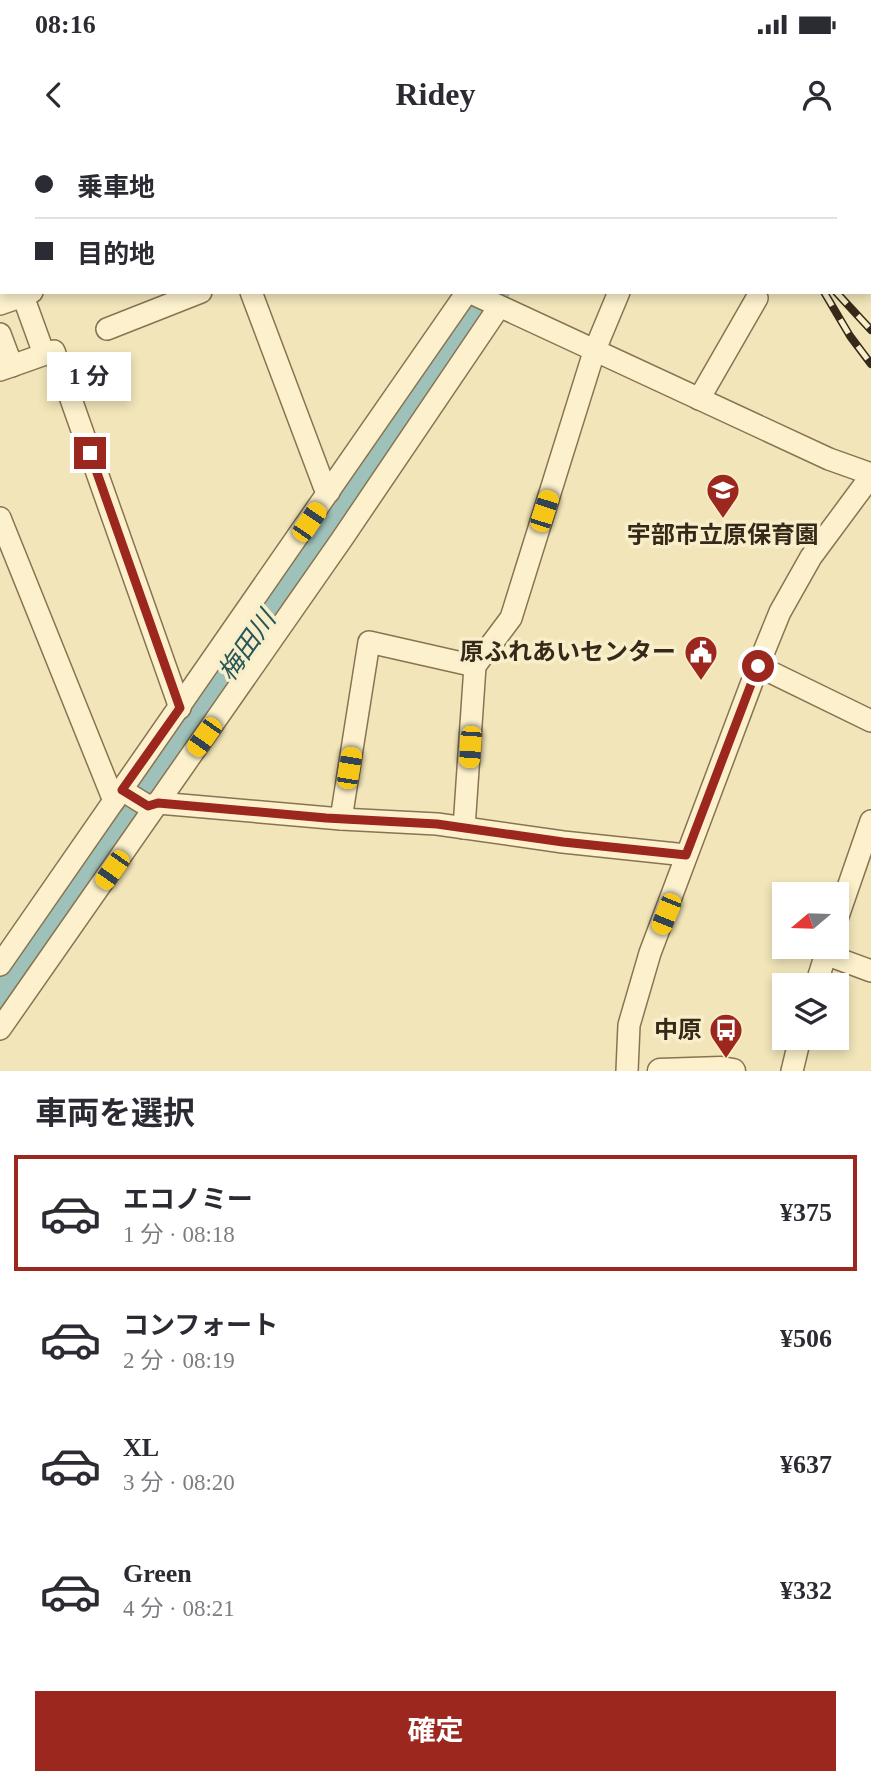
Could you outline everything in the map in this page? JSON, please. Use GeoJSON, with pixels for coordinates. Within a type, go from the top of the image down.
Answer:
{"type":"FeatureCollection","features":[{"type":"Feature","properties":{"kind":"street"},"geometry":{"type":"LineString","coordinates":[[0,304],[27,294],[44,354]]}},
{"type":"Feature","properties":{"kind":"street"},"geometry":{"type":"LineString","coordinates":[[107,329],[196,294]]}},
{"type":"Feature","properties":{"kind":"street"},"geometry":{"type":"LineString","coordinates":[[252,294],[324,485],[329,492]]}},
{"type":"Feature","properties":{"kind":"street"},"geometry":{"type":"LineString","coordinates":[[464,828],[475,666],[511,618],[594,352],[618,294]]}},
{"type":"Feature","properties":{"kind":"street"},"geometry":{"type":"LineString","coordinates":[[32,978],[6,962],[180,708],[206,676],[313,524],[329,492],[481,298]]}},
{"type":"Feature","properties":{"kind":"street"},"geometry":{"type":"LineString","coordinates":[[481,298],[829,459],[871,475],[811,558],[780,612],[650,953],[629,1025],[627,1071]]}},
{"type":"Feature","properties":{"kind":"street"},"geometry":{"type":"LineString","coordinates":[[0,1029],[32,978],[340,538],[481,298]]}},
{"type":"Feature","properties":{"kind":"street"},"geometry":{"type":"LineString","coordinates":[[699,399],[757,298]]}},
{"type":"Feature","properties":{"kind":"street"},"geometry":{"type":"LineString","coordinates":[[0,334],[6,368],[54,351],[180,708]]}},
{"type":"Feature","properties":{"kind":"street"},"geometry":{"type":"LineString","coordinates":[[0,518],[121,796]]}},
{"type":"Feature","properties":{"kind":"street"},"geometry":{"type":"LineString","coordinates":[[313,524],[340,538]]}},
{"type":"Feature","properties":{"kind":"street"},"geometry":{"type":"LineString","coordinates":[[341,819],[369,642],[475,666]]}},
{"type":"Feature","properties":{"kind":"street"},"geometry":{"type":"LineString","coordinates":[[758,666],[871,722]]}},
{"type":"Feature","properties":{"kind":"street"},"geometry":{"type":"LineString","coordinates":[[206,676],[232,692]]}},
{"type":"Feature","properties":{"kind":"street"},"geometry":{"type":"LineString","coordinates":[[121,796],[153,805],[437,824],[563,842],[686,855]]}},
{"type":"Feature","properties":{"kind":"street"},"geometry":{"type":"LineString","coordinates":[[849,897],[864,868],[870,825]]}},
{"type":"Feature","properties":{"kind":"street"},"geometry":{"type":"LineString","coordinates":[[844,959],[871,971]]}},
{"type":"Feature","properties":{"kind":"street"},"geometry":{"type":"LineString","coordinates":[[792,1071],[797,1050]]}},
{"type":"Feature","properties":{"kind":"street"},"geometry":{"type":"LineString","coordinates":[[660,1071],[733,1071]]}},
{"type":"Feature","properties":{"kind":"waterway","name":"梅田川"},"geometry":{"type":"LineString","coordinates":[[0,997],[431,387],[490,294]]}},
{"type":"Feature","properties":{"kind":"railway"},"geometry":{"type":"LineString","coordinates":[[825,294],[850,336],[871,364]]}},
{"type":"Feature","properties":{"kind":"railway"},"geometry":{"type":"LineString","coordinates":[[838,294],[871,330]]}},
{"type":"Feature","properties":{"kind":"place","name":"宇部市立原保育園"},"geometry":{"type":"Point","coordinates":[723,520]}},
{"type":"Feature","properties":{"kind":"place","name":"原ふれあいセンター"},"geometry":{"type":"Point","coordinates":[701,682]}},
{"type":"Feature","properties":{"kind":"place","name":"中原"},"geometry":{"type":"Point","coordinates":[726,1060]}},
{"type":"Feature","properties":{"kind":"route"},"geometry":{"type":"LineString","coordinates":[[90,453],[180,708],[122,790],[148,806],[158,803],[326,818],[437,824],[563,842],[686,855],[758,666]]}}]}
